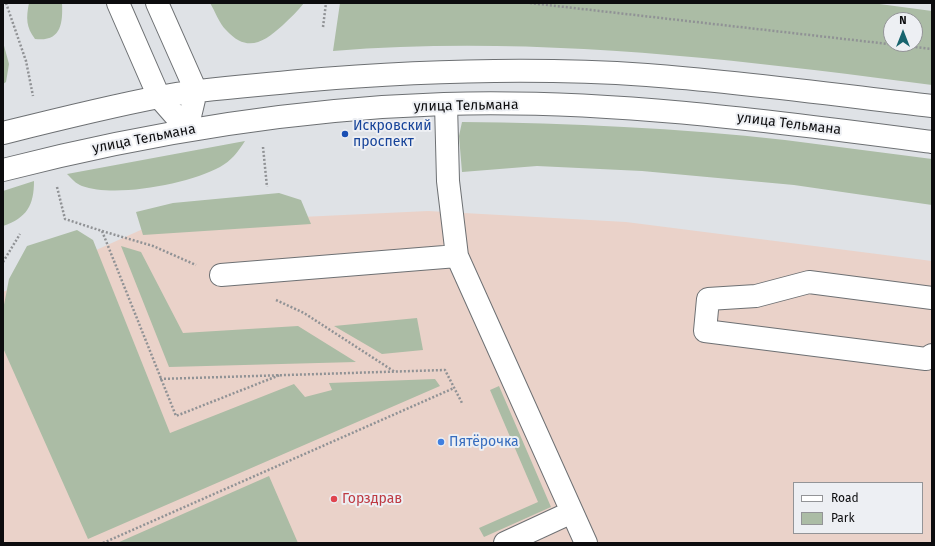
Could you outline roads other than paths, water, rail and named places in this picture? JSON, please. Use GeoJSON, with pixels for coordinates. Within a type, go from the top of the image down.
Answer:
{"type":"FeatureCollection","features":[{"type":"Feature","properties":{"kind":"street"},"geometry":{"type":"LineString","coordinates":[[118,3],[159,97],[187,129]]}},
{"type":"Feature","properties":{"kind":"street"},"geometry":{"type":"LineString","coordinates":[[157,3],[196,91],[187,129]]}},
{"type":"Feature","properties":{"kind":"street"},"geometry":{"type":"LineString","coordinates":[[3,133],[159,97],[196,91],[378,74],[445,71],[552,71],[646,75],[796,89],[932,106]]}},
{"type":"Feature","properties":{"kind":"street"},"geometry":{"type":"LineString","coordinates":[[446,104],[448,181],[456,256],[586,543]]}},
{"type":"Feature","properties":{"kind":"street","name":"улица Тельмана"},"geometry":{"type":"LineString","coordinates":[[3,170],[49,158],[187,129],[343,111],[446,104],[552,105],[642,109],[795,124],[932,142]]}},
{"type":"Feature","properties":{"kind":"street"},"geometry":{"type":"LineString","coordinates":[[221,275],[456,256]]}},
{"type":"Feature","properties":{"kind":"street"},"geometry":{"type":"LineString","coordinates":[[932,298],[809,282],[756,296],[708,299],[704,331],[926,359],[932,355]]}},
{"type":"Feature","properties":{"kind":"street"},"geometry":{"type":"LineString","coordinates":[[505,543],[572,512]]}},
{"type":"Feature","properties":{"kind":"place","name":"Искровский проспект"},"geometry":{"type":"Point","coordinates":[345,134]}},
{"type":"Feature","properties":{"kind":"place","name":"Пятёрочка"},"geometry":{"type":"Point","coordinates":[441,442]}},
{"type":"Feature","properties":{"kind":"place","name":"Горздрав"},"geometry":{"type":"Point","coordinates":[334,499]}}]}
